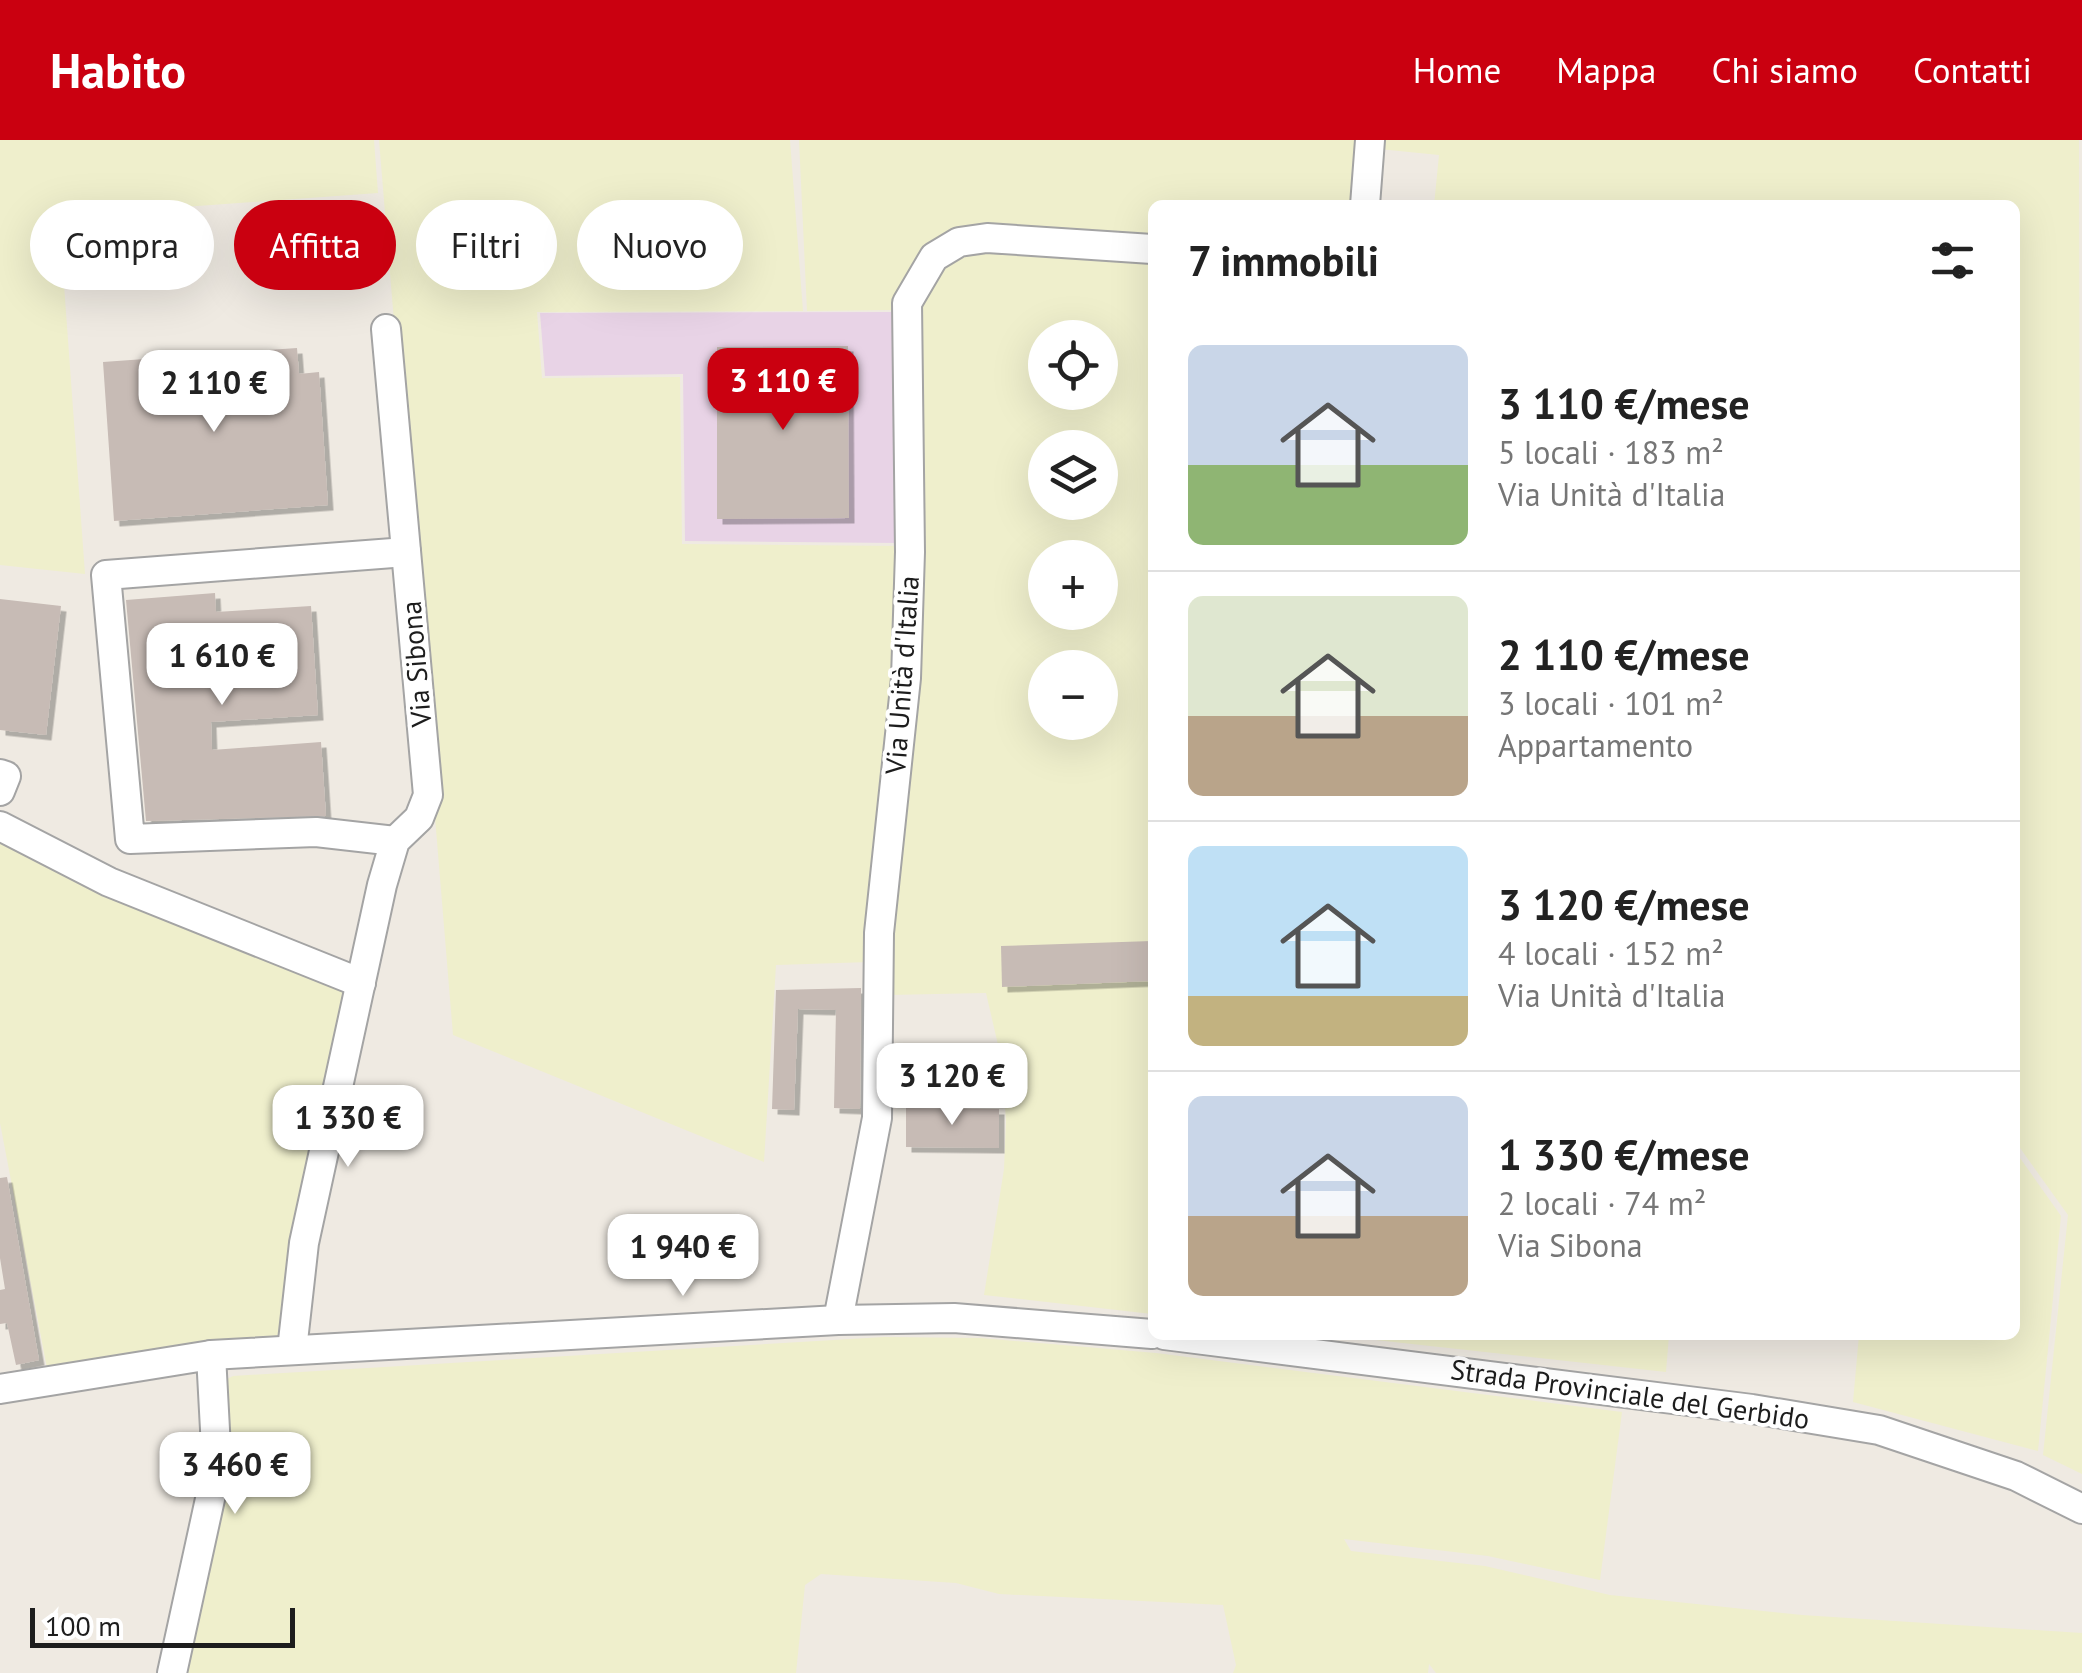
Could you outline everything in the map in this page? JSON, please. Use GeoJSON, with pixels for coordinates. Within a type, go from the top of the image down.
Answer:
{"type":"FeatureCollection","features":[{"type":"Feature","properties":{"kind":"street"},"geometry":{"type":"LineString","coordinates":[[1365,200],[1370,140]]}},
{"type":"Feature","properties":{"kind":"street","name":"Via Unità d'Italia"},"geometry":{"type":"LineString","coordinates":[[838,1320],[877,1118],[879,932],[906,660],[906,303],[934,257],[959,242],[987,238],[1148,249]]}},
{"type":"Feature","properties":{"kind":"street","name":"Via Sibona"},"geometry":{"type":"LineString","coordinates":[[292,1350],[304,1243],[360,983],[395,841],[419,818],[428,794],[386,329]]}},
{"type":"Feature","properties":{"kind":"street"},"geometry":{"type":"LineString","coordinates":[[395,841],[316,832],[130,840],[106,575],[406,552]]}},
{"type":"Feature","properties":{"kind":"street"},"geometry":{"type":"LineString","coordinates":[[0,774],[6,776],[0,790]]}},
{"type":"Feature","properties":{"kind":"street"},"geometry":{"type":"LineString","coordinates":[[0,826],[109,882],[360,983]]}},
{"type":"Feature","properties":{"kind":"street"},"geometry":{"type":"LineString","coordinates":[[0,1389],[211,1355],[838,1320],[954,1318],[1148,1334]]}},
{"type":"Feature","properties":{"kind":"street","name":"Strada Provinciale del Gerbido"},"geometry":{"type":"LineString","coordinates":[[1204,1340],[1696,1402],[1879,1430],[1971,1459],[2082,1509]]}},
{"type":"Feature","properties":{"kind":"street"},"geometry":{"type":"LineString","coordinates":[[172,1673],[217,1467],[211,1355]]}},
{"type":"Feature","properties":{"kind":"shaded area"},"geometry":{"type":"Polygon","coordinates":[[[894,312],[899,543],[685,541],[683,374],[545,376],[540,313],[894,312]]]}},
{"type":"Feature","properties":{"kind":"green space"},"geometry":{"type":"Polygon","coordinates":[[[0,140],[374,140],[378,193],[234,200],[234,203],[214,205],[214,200],[30,200],[30,290],[64,290],[85,574],[0,565],[0,140]]]}},
{"type":"Feature","properties":{"kind":"green space"},"geometry":{"type":"Polygon","coordinates":[[[379,140],[790,140],[803,311],[537,312],[542,378],[680,377],[682,544],[904,546],[870,962],[776,965],[764,1162],[453,1035],[391,290],[396,290],[396,200],[384,200],[379,140]]]}},
{"type":"Feature","properties":{"kind":"green space"},"geometry":{"type":"Polygon","coordinates":[[[799,140],[1363,140],[1359,200],[1148,200],[1148,242],[957,235],[895,310],[807,311],[799,140]]]}},
{"type":"Feature","properties":{"kind":"green space"},"geometry":{"type":"Polygon","coordinates":[[[1379,140],[2079,140],[2082,1474],[2043,1455],[2068,1215],[2020,1148],[2020,200],[1434,200],[1439,155],[1379,149],[1379,140]]]}},
{"type":"Feature","properties":{"kind":"green space"},"geometry":{"type":"Polygon","coordinates":[[[962,250],[1148,258],[1148,1314],[984,1295],[1004,1169],[1006,1121],[1002,1062],[986,993],[888,995],[915,304],[926,282],[962,250]]]}},
{"type":"Feature","properties":{"kind":"green space"},"geometry":{"type":"Polygon","coordinates":[[[0,835],[348,987],[277,1338],[47,1368],[0,1123],[0,835]]]}},
{"type":"Feature","properties":{"kind":"green space"},"geometry":{"type":"Polygon","coordinates":[[[2020,1158],[2061,1216],[2038,1451],[1853,1402],[1859,1340],[2020,1340],[2020,1158]]]}},
{"type":"Feature","properties":{"kind":"green space"},"geometry":{"type":"Polygon","coordinates":[[[884,1337],[980,1338],[1156,1353],[1622,1412],[1600,1580],[1488,1556],[1344,1539],[1351,1551],[1485,1566],[1610,1595],[1802,1615],[2082,1633],[2082,1673],[1436,1673],[1429,1664],[1428,1673],[1233,1673],[1236,1665],[1223,1605],[999,1594],[956,1583],[821,1574],[805,1585],[796,1673],[184,1673],[225,1380],[233,1376],[884,1337]]]}},
{"type":"Feature","properties":{"kind":"green space"},"geometry":{"type":"Polygon","coordinates":[[[1375,1340],[1669,1340],[1666,1372],[1375,1340]]]}},
{"type":"Feature","properties":{"kind":"building"},"geometry":{"type":"Polygon","coordinates":[[[848,346],[849,518],[717,519],[717,347],[848,346]]]}},
{"type":"Feature","properties":{"kind":"building"},"geometry":{"type":"Polygon","coordinates":[[[297,348],[299,374],[319,372],[328,505],[114,521],[103,362],[297,348]]]}},
{"type":"Feature","properties":{"kind":"building"},"geometry":{"type":"Polygon","coordinates":[[[215,593],[216,612],[311,606],[318,715],[211,722],[212,750],[321,742],[326,816],[146,821],[126,600],[215,593]]]}},
{"type":"Feature","properties":{"kind":"building"},"geometry":{"type":"Polygon","coordinates":[[[0,599],[61,606],[46,735],[0,730],[0,599]]]}},
{"type":"Feature","properties":{"kind":"building"},"geometry":{"type":"Polygon","coordinates":[[[1148,941],[1148,981],[1002,987],[1001,946],[1148,941]]]}},
{"type":"Feature","properties":{"kind":"building"},"geometry":{"type":"Polygon","coordinates":[[[861,988],[860,1109],[834,1108],[836,1010],[798,1009],[794,1110],[772,1109],[776,990],[861,988]]]}},
{"type":"Feature","properties":{"kind":"building"},"geometry":{"type":"Polygon","coordinates":[[[906,1108],[999,1109],[999,1148],[906,1147],[906,1108]]]}},
{"type":"Feature","properties":{"kind":"building"},"geometry":{"type":"Polygon","coordinates":[[[7,1177],[39,1360],[16,1365],[7,1323],[0,1324],[0,1290],[5,1289],[0,1258],[0,1178],[7,1177]]]}}]}
